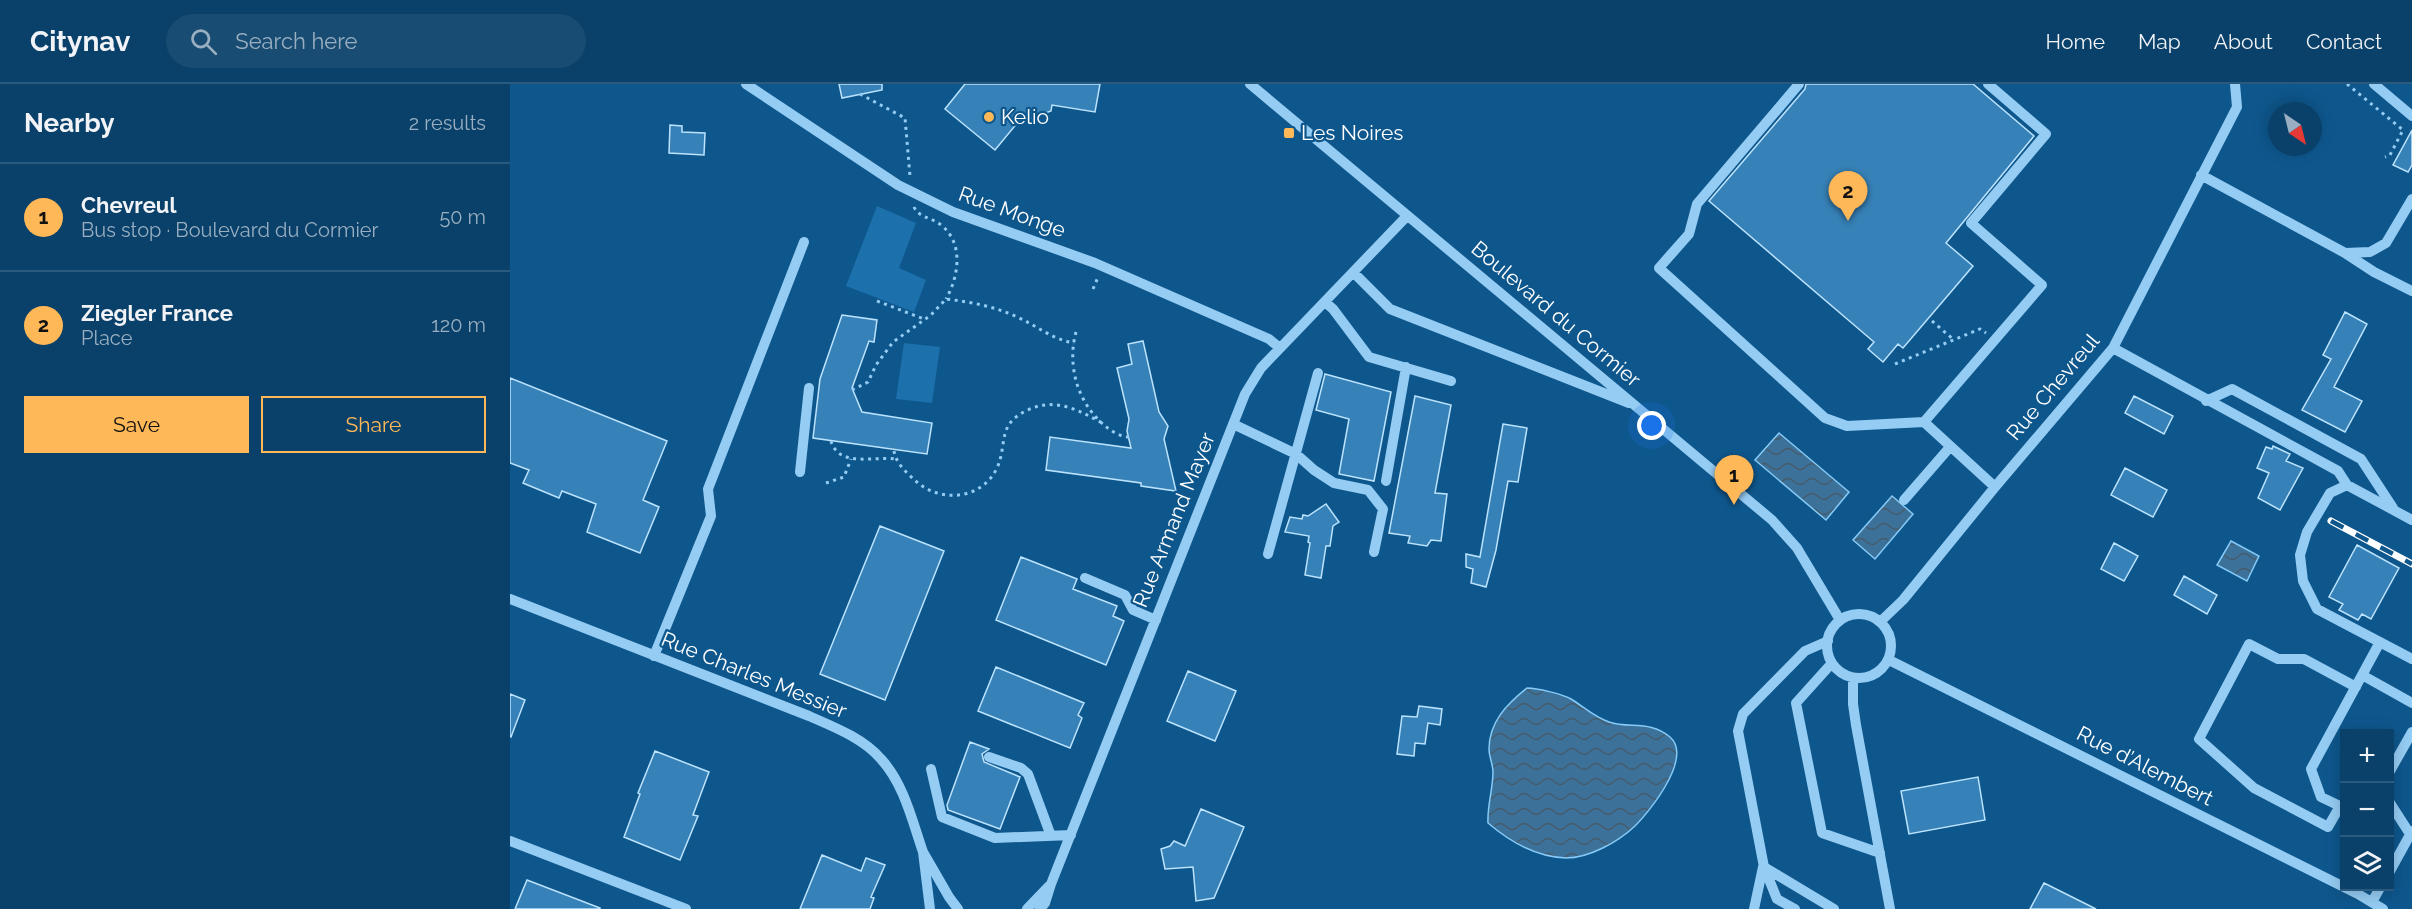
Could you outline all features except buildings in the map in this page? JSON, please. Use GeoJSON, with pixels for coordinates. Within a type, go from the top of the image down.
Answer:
{"type":"FeatureCollection","features":[{"type":"Feature","properties":{"kind":"street","name":"Rue Monge"},"geometry":{"type":"LineString","coordinates":[[746,84],[898,184],[932,202],[953,212],[1095,263],[1269,339],[1280,348]]}},
{"type":"Feature","properties":{"kind":"street","name":"Boulevard du Cormier"},"geometry":{"type":"LineString","coordinates":[[1250,84],[1772,520],[1797,548],[1840,620]]}},
{"type":"Feature","properties":{"kind":"street"},"geometry":{"type":"LineString","coordinates":[[1799,84],[1697,204],[1689,234],[1659,268],[1825,418],[1847,426],[1924,422],[2042,285],[1971,223],[2046,134],[1988,84]]}},
{"type":"Feature","properties":{"kind":"street","name":"Rue Chevreul"},"geometry":{"type":"LineString","coordinates":[[1881,621],[1903,600],[2113,348],[2237,107],[2235,84]]}},
{"type":"Feature","properties":{"kind":"street"},"geometry":{"type":"LineString","coordinates":[[2374,84],[2412,116]]}},
{"type":"Feature","properties":{"kind":"street"},"geometry":{"type":"LineString","coordinates":[[2201,176],[2412,291]]}},
{"type":"Feature","properties":{"kind":"street"},"geometry":{"type":"LineString","coordinates":[[2344,253],[2370,252],[2386,243],[2412,199]]}},
{"type":"Feature","properties":{"kind":"street","name":"Rue Armand Mayer"},"geometry":{"type":"LineString","coordinates":[[1040,909],[1045,903],[1245,394],[1261,368],[1407,216]]}},
{"type":"Feature","properties":{"kind":"street"},"geometry":{"type":"LineString","coordinates":[[654,656],[711,516],[708,489],[804,242]]}},
{"type":"Feature","properties":{"kind":"street"},"geometry":{"type":"LineString","coordinates":[[1354,273],[1390,309],[1638,407]]}},
{"type":"Feature","properties":{"kind":"street"},"geometry":{"type":"LineString","coordinates":[[1325,302],[1333,309],[1369,357],[1451,381]]}},
{"type":"Feature","properties":{"kind":"street"},"geometry":{"type":"LineString","coordinates":[[2113,348],[2206,401],[2338,471],[2347,485],[2412,520]]}},
{"type":"Feature","properties":{"kind":"street"},"geometry":{"type":"LineString","coordinates":[[1386,481],[1406,367]]}},
{"type":"Feature","properties":{"kind":"street"},"geometry":{"type":"LineString","coordinates":[[1268,554],[1318,373]]}},
{"type":"Feature","properties":{"kind":"street"},"geometry":{"type":"LineString","coordinates":[[800,472],[809,388]]}},
{"type":"Feature","properties":{"kind":"street"},"geometry":{"type":"LineString","coordinates":[[2206,401],[2232,389],[2361,459],[2394,510]]}},
{"type":"Feature","properties":{"kind":"street"},"geometry":{"type":"LineString","coordinates":[[1924,422],[1995,487]]}},
{"type":"Feature","properties":{"kind":"street"},"geometry":{"type":"LineString","coordinates":[[1233,424],[1296,453],[1314,470],[1334,483],[1368,490],[1383,508],[1374,552]]}},
{"type":"Feature","properties":{"kind":"street"},"geometry":{"type":"LineString","coordinates":[[1904,500],[1950,447]]}},
{"type":"Feature","properties":{"kind":"street"},"geometry":{"type":"LineString","coordinates":[[2347,485],[2330,493],[2307,532],[2300,555],[2303,581],[2317,609],[2412,659]]}},
{"type":"Feature","properties":{"kind":"street"},"geometry":{"type":"LineString","coordinates":[[1085,578],[1125,596],[1133,610],[1155,620]]}},
{"type":"Feature","properties":{"kind":"street","name":"Rue Charles Messier"},"geometry":{"type":"LineString","coordinates":[[510,599],[809,716],[851,735],[881,758],[902,790],[923,852],[958,909]]}},
{"type":"Feature","properties":{"kind":"street"},"geometry":{"type":"LineString","coordinates":[[1850,615],[1871,616],[1881,621],[1891,639],[1892,650],[1883,669],[1864,678],[1845,675],[1832,663],[1828,654],[1828,641],[1833,627],[1850,615]]}},
{"type":"Feature","properties":{"kind":"street"},"geometry":{"type":"LineString","coordinates":[[1795,909],[1777,899],[1764,867],[1738,731],[1743,714],[1805,651],[1828,641]]}},
{"type":"Feature","properties":{"kind":"street"},"geometry":{"type":"LineString","coordinates":[[2340,806],[2321,797],[2311,769],[2380,642]]}},
{"type":"Feature","properties":{"kind":"street"},"geometry":{"type":"LineString","coordinates":[[2340,810],[2328,827],[2254,788],[2199,739],[2249,644],[2278,659],[2304,659],[2356,687]]}},
{"type":"Feature","properties":{"kind":"street","name":"Rue d’Alembert"},"geometry":{"type":"LineString","coordinates":[[1889,660],[2383,909]]}},
{"type":"Feature","properties":{"kind":"street"},"geometry":{"type":"LineString","coordinates":[[1832,663],[1796,703],[1822,832],[1880,854]]}},
{"type":"Feature","properties":{"kind":"street"},"geometry":{"type":"LineString","coordinates":[[2362,675],[2412,703]]}},
{"type":"Feature","properties":{"kind":"street"},"geometry":{"type":"LineString","coordinates":[[1853,678],[1852,704],[1890,909]]}},
{"type":"Feature","properties":{"kind":"street"},"geometry":{"type":"LineString","coordinates":[[2394,764],[2412,732]]}},
{"type":"Feature","properties":{"kind":"street"},"geometry":{"type":"LineString","coordinates":[[989,756],[1021,768],[1028,774],[1051,836]]}},
{"type":"Feature","properties":{"kind":"street"},"geometry":{"type":"LineString","coordinates":[[932,769],[942,817],[995,838],[1071,835]]}},
{"type":"Feature","properties":{"kind":"street"},"geometry":{"type":"LineString","coordinates":[[2394,810],[2411,832],[2394,864]]}},
{"type":"Feature","properties":{"kind":"street"},"geometry":{"type":"LineString","coordinates":[[510,840],[686,909]]}},
{"type":"Feature","properties":{"kind":"street","name":"Rue Charles Messier"},"geometry":{"type":"LineString","coordinates":[[923,852],[930,909]]}},
{"type":"Feature","properties":{"kind":"street"},"geometry":{"type":"LineString","coordinates":[[1754,909],[1764,867]]}},
{"type":"Feature","properties":{"kind":"street"},"geometry":{"type":"LineString","coordinates":[[1764,867],[1834,909]]}},
{"type":"Feature","properties":{"kind":"street","name":"Rue Armand Mayer"},"geometry":{"type":"LineString","coordinates":[[1027,909],[1051,884]]}},
{"type":"Feature","properties":{"kind":"street"},"geometry":{"type":"LineString","coordinates":[[2372,902],[2378,891]]}},
{"type":"Feature","properties":{"kind":"path"},"geometry":{"type":"LineString","coordinates":[[2347,84],[2403,130],[2390,155],[2385,157]]}},
{"type":"Feature","properties":{"kind":"path"},"geometry":{"type":"LineString","coordinates":[[852,390],[868,382],[876,365],[893,342],[946,299],[974,303],[1013,315],[1055,339],[1074,343]]}},
{"type":"Feature","properties":{"kind":"path"},"geometry":{"type":"LineString","coordinates":[[877,301],[924,319]]}},
{"type":"Feature","properties":{"kind":"path"},"geometry":{"type":"LineString","coordinates":[[1932,321],[1954,340]]}},
{"type":"Feature","properties":{"kind":"path"},"geometry":{"type":"LineString","coordinates":[[1895,364],[1980,329],[1994,340]]}},
{"type":"Feature","properties":{"kind":"path"},"geometry":{"type":"LineString","coordinates":[[1076,332],[1073,366],[1079,391],[1101,423]]}},
{"type":"Feature","properties":{"kind":"path"},"geometry":{"type":"LineString","coordinates":[[894,451],[895,459],[926,489],[949,496],[969,493],[990,478],[997,468],[1005,432],[1010,423],[1027,410],[1038,406],[1061,405],[1086,414],[1119,435],[1129,437]]}},
{"type":"Feature","properties":{"kind":"path"},"geometry":{"type":"LineString","coordinates":[[831,441],[833,448],[851,459],[895,459]]}},
{"type":"Feature","properties":{"kind":"path"},"geometry":{"type":"LineString","coordinates":[[826,483],[844,477],[851,459]]}},
{"type":"Feature","properties":{"kind":"shaded area"},"geometry":{"type":"Polygon","coordinates":[[[877,206],[916,223],[899,268],[926,280],[914,312],[846,286],[877,206]]]}},
{"type":"Feature","properties":{"kind":"shaded area"},"geometry":{"type":"Polygon","coordinates":[[[904,343],[940,347],[932,403],[896,399],[904,343]]]}},
{"type":"Feature","properties":{"kind":"water"},"geometry":{"type":"Polygon","coordinates":[[[1779,433],[1849,492],[1826,520],[1755,460],[1779,433]]]}},
{"type":"Feature","properties":{"kind":"water"},"geometry":{"type":"Polygon","coordinates":[[[1892,496],[1913,514],[1875,559],[1853,540],[1892,496]]]}},
{"type":"Feature","properties":{"kind":"water"},"geometry":{"type":"Polygon","coordinates":[[[2231,541],[2259,556],[2247,581],[2217,565],[2231,541]]]}},
{"type":"Feature","properties":{"kind":"water"},"geometry":{"type":"Polygon","coordinates":[[[1527,688],[1567,697],[1609,722],[1655,728],[1670,737],[1676,746],[1673,770],[1650,808],[1628,832],[1593,852],[1566,858],[1545,855],[1514,842],[1488,823],[1493,778],[1489,749],[1492,730],[1500,714],[1527,688]]]}},
{"type":"Feature","properties":{"kind":"railway"},"geometry":{"type":"LineString","coordinates":[[2331,521],[2412,564]]}},
{"type":"Feature","properties":{"kind":"place","name":"Kelio"},"geometry":{"type":"Point","coordinates":[989,117]}},
{"type":"Feature","properties":{"kind":"place","name":"Les Noires"},"geometry":{"type":"Point","coordinates":[1289,133]}},
{"type":"Feature","properties":{"kind":"place","name":"Ziegler France"},"geometry":{"type":"Point","coordinates":[1848,221]}},
{"type":"Feature","properties":{"kind":"place","name":"Chevreul"},"geometry":{"type":"Point","coordinates":[1734,505]}}]}
